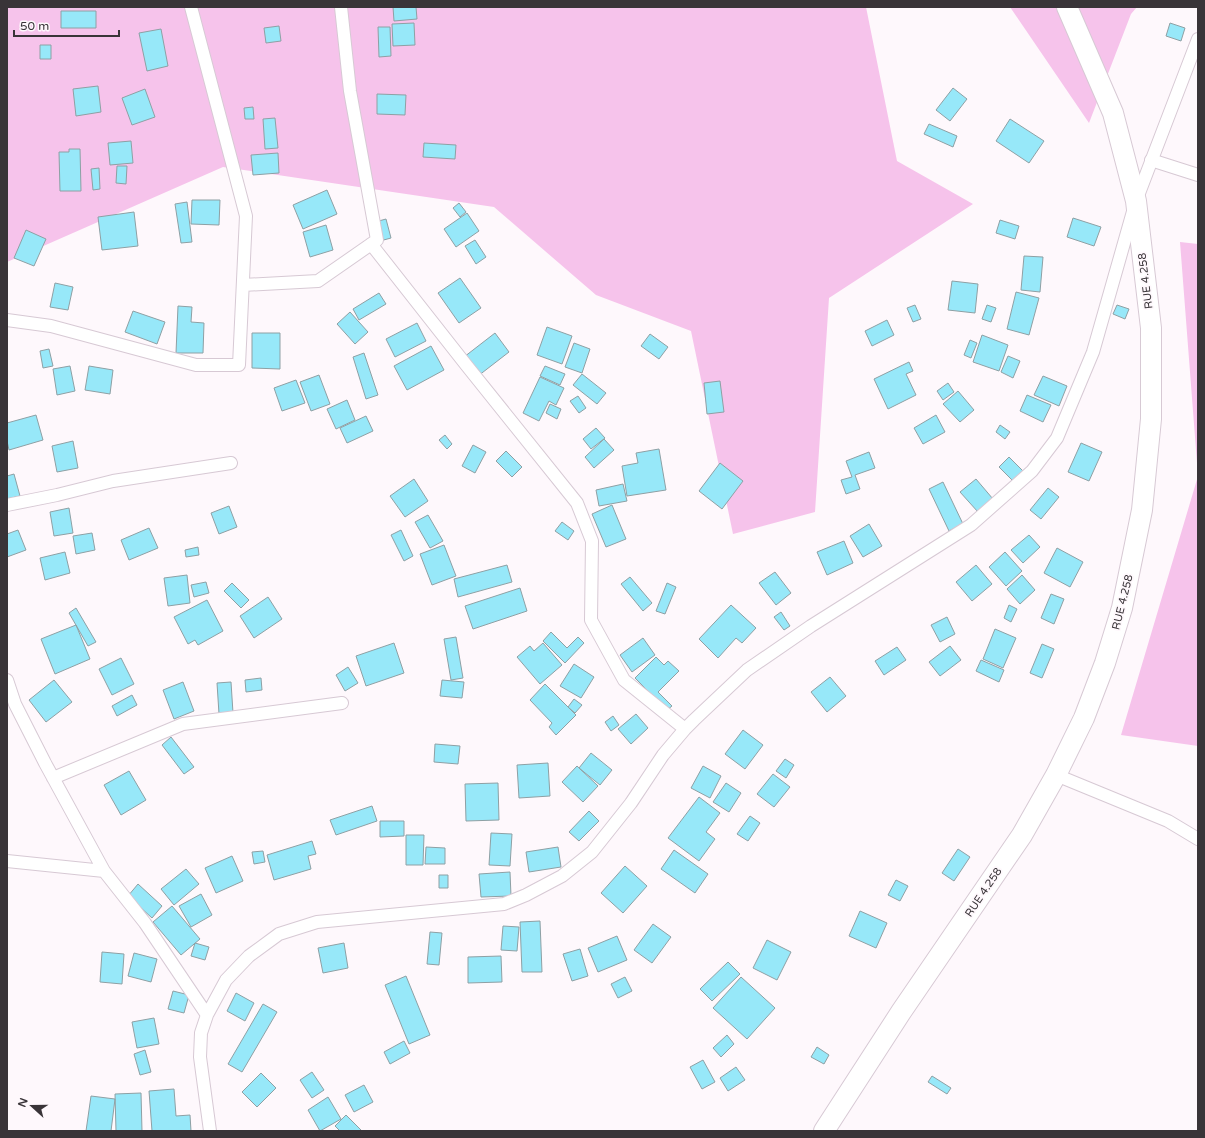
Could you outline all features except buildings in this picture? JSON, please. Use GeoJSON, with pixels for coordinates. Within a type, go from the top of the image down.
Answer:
{"type":"FeatureCollection","features":[{"type":"Feature","properties":{"kind":"highway","name":"RUE 4.258"},"geometry":{"type":"LineString","coordinates":[[824,1131],[901,1012],[1022,835],[1056,775],[1084,718],[1105,663],[1122,608],[1142,510],[1151,419],[1151,328],[1136,201],[1113,113],[1067,7]]}},
{"type":"Feature","properties":{"kind":"street"},"geometry":{"type":"LineString","coordinates":[[7,320],[52,326],[196,365],[239,365],[246,216],[190,7]]}},
{"type":"Feature","properties":{"kind":"street"},"geometry":{"type":"LineString","coordinates":[[243,285],[318,281],[377,240],[350,91],[341,7]]}},
{"type":"Feature","properties":{"kind":"street"},"geometry":{"type":"LineString","coordinates":[[210,1131],[200,1057],[201,1033],[207,1015],[226,980],[249,956],[279,934],[317,922],[504,904],[526,895],[562,876],[592,852],[631,804],[663,755],[694,720],[747,670],[811,626],[972,525],[1032,471],[1057,438],[1093,352],[1136,201],[1198,39]]}},
{"type":"Feature","properties":{"kind":"street"},"geometry":{"type":"LineString","coordinates":[[1151,160],[1198,175]]}},
{"type":"Feature","properties":{"kind":"street"},"geometry":{"type":"LineString","coordinates":[[371,244],[577,502],[592,541],[591,620],[624,680],[685,730]]}},
{"type":"Feature","properties":{"kind":"street"},"geometry":{"type":"LineString","coordinates":[[7,505],[114,481],[232,463]]}},
{"type":"Feature","properties":{"kind":"street"},"geometry":{"type":"LineString","coordinates":[[7,680],[15,704],[53,778],[104,871],[145,924],[207,1015]]}},
{"type":"Feature","properties":{"kind":"street"},"geometry":{"type":"LineString","coordinates":[[53,778],[183,724],[342,703]]}},
{"type":"Feature","properties":{"kind":"street"},"geometry":{"type":"LineString","coordinates":[[1056,775],[1168,820],[1198,839]]}},
{"type":"Feature","properties":{"kind":"street"},"geometry":{"type":"LineString","coordinates":[[7,861],[104,871]]}},
{"type":"Feature","properties":{"kind":"shaded area"},"geometry":{"type":"Polygon","coordinates":[[[7,7],[866,7],[897,161],[973,204],[829,298],[815,512],[733,534],[691,331],[596,295],[494,207],[223,167],[7,262],[7,7]]]}},
{"type":"Feature","properties":{"kind":"shaded area"},"geometry":{"type":"Polygon","coordinates":[[[1010,7],[1137,7],[1131,14],[1089,123],[1010,7]]]}},
{"type":"Feature","properties":{"kind":"shaded area"},"geometry":{"type":"Polygon","coordinates":[[[1180,242],[1198,244],[1198,476],[1180,242]]]}},
{"type":"Feature","properties":{"kind":"shaded area"},"geometry":{"type":"Polygon","coordinates":[[[1198,476],[1198,746],[1121,735],[1198,476]]]}}]}
